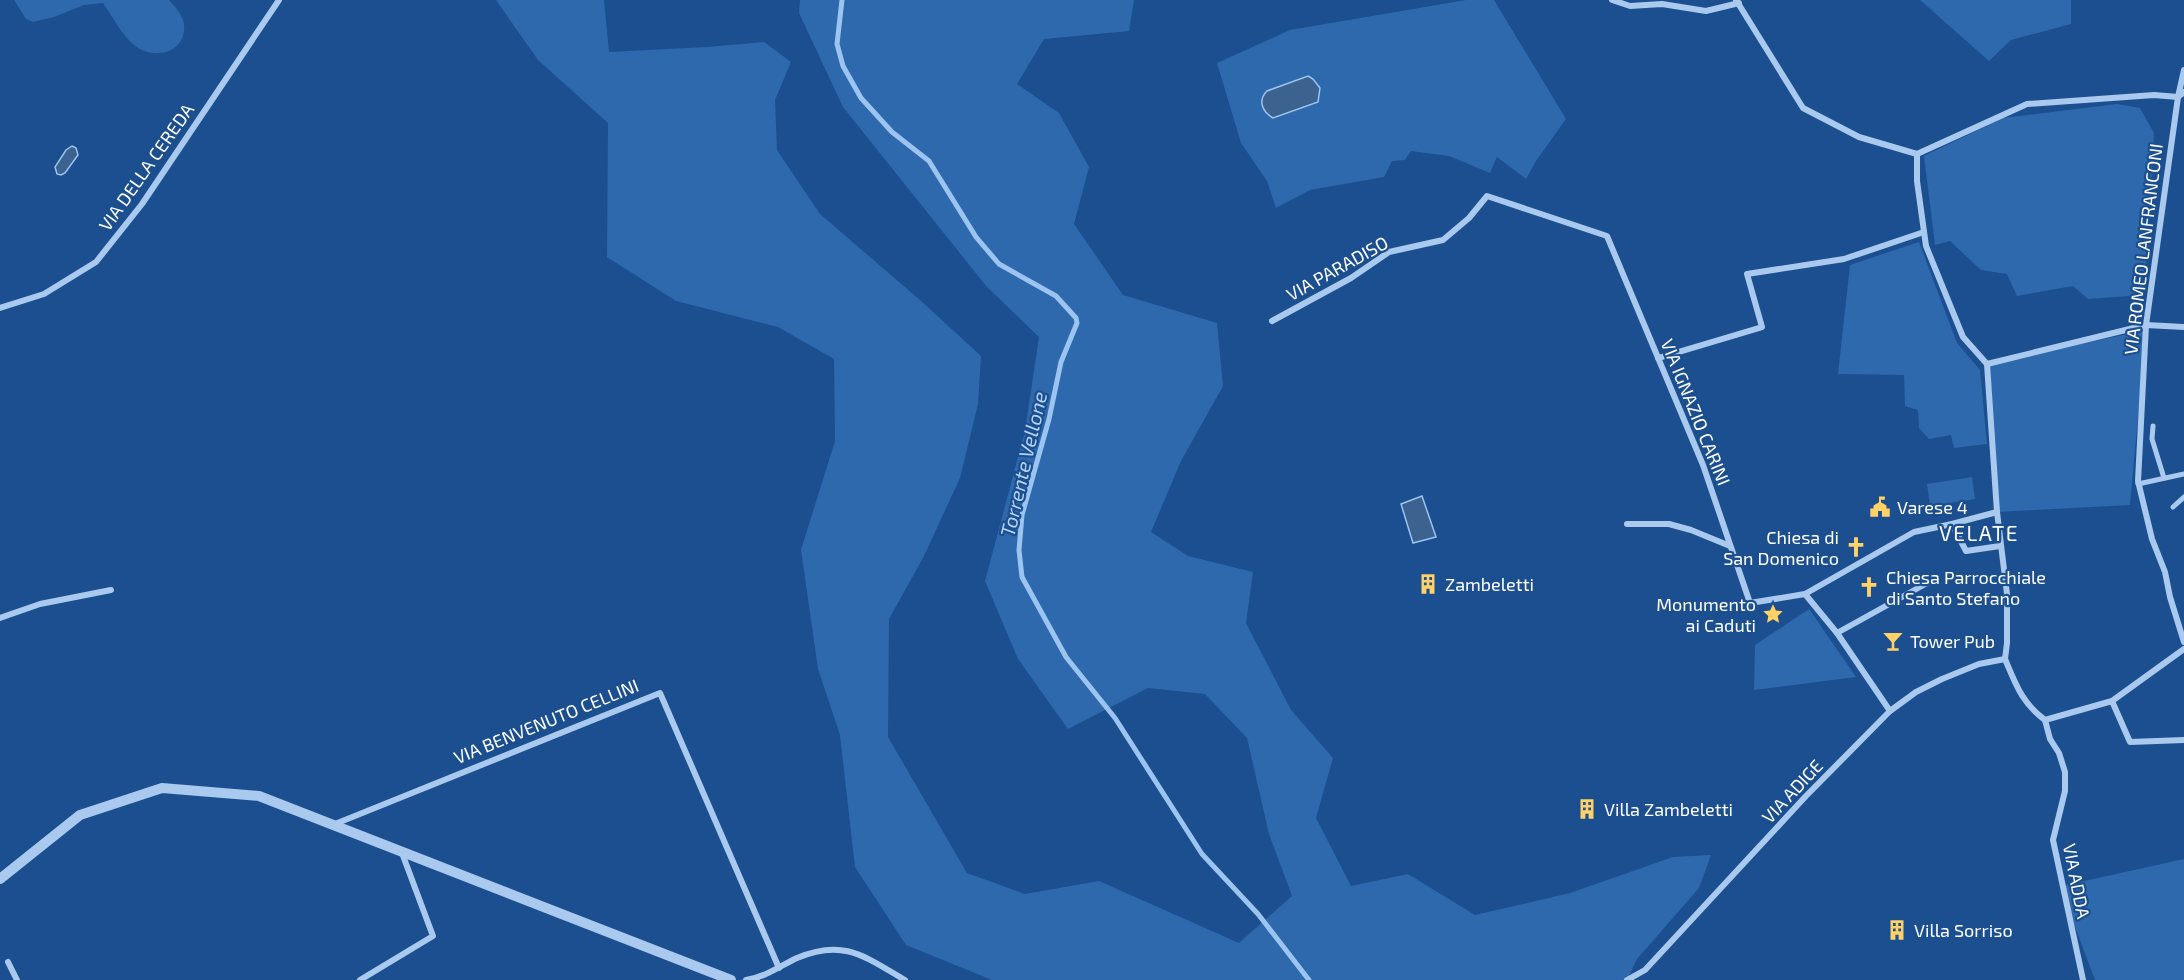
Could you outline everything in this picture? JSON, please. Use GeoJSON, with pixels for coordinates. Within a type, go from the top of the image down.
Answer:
{"type":"FeatureCollection","features":[{"type":"Feature","properties":{"kind":"street","name":"VIA DELLA CEREDA"},"geometry":{"type":"LineString","coordinates":[[0,308],[44,294],[96,262],[142,204],[279,0]]}},
{"type":"Feature","properties":{"kind":"street"},"geometry":{"type":"LineString","coordinates":[[1612,0],[1630,6],[1662,4],[1706,11],[1737,2],[1803,108],[1859,137],[1917,154],[2027,104],[2154,95],[2178,97],[2184,93]]}},
{"type":"Feature","properties":{"kind":"street","name":"VIA ROMEO LANFRANCONI"},"geometry":{"type":"LineString","coordinates":[[2184,70],[2178,97],[2146,325],[2138,484],[2152,539],[2165,572],[2184,642]]}},
{"type":"Feature","properties":{"kind":"street"},"geometry":{"type":"LineString","coordinates":[[1917,154],[1917,181],[1926,246],[1963,337],[1987,364],[1997,512],[2007,594],[2005,659],[2019,692],[2031,709],[2045,720],[2112,701],[2184,649]]}},
{"type":"Feature","properties":{"kind":"street","name":"VIA PARADISO"},"geometry":{"type":"LineString","coordinates":[[1272,321],[1351,278],[1389,252],[1443,240],[1469,218],[1487,196],[1607,236]]}},
{"type":"Feature","properties":{"kind":"street"},"geometry":{"type":"LineString","coordinates":[[1658,358],[1762,327],[1747,274],[1844,259],[1924,232]]}},
{"type":"Feature","properties":{"kind":"street","name":"VIA IGNAZIO CARINI"},"geometry":{"type":"LineString","coordinates":[[1607,236],[1703,465],[1750,603],[1805,594]]}},
{"type":"Feature","properties":{"kind":"street"},"geometry":{"type":"LineString","coordinates":[[1987,364],[2146,325],[2184,327]]}},
{"type":"Feature","properties":{"kind":"street"},"geometry":{"type":"LineString","coordinates":[[2153,426],[2152,439],[2164,478]]}},
{"type":"Feature","properties":{"kind":"street"},"geometry":{"type":"LineString","coordinates":[[2138,484],[2182,475],[2184,482]]}},
{"type":"Feature","properties":{"kind":"street"},"geometry":{"type":"LineString","coordinates":[[2173,507],[2184,497]]}},
{"type":"Feature","properties":{"kind":"street"},"geometry":{"type":"LineString","coordinates":[[1890,711],[1837,633],[1805,594],[1914,532],[1997,512]]}},
{"type":"Feature","properties":{"kind":"street"},"geometry":{"type":"LineString","coordinates":[[1627,524],[1669,524],[1692,530],[1730,546]]}},
{"type":"Feature","properties":{"kind":"street"},"geometry":{"type":"LineString","coordinates":[[1952,524],[1966,551],[2000,546]]}},
{"type":"Feature","properties":{"kind":"street"},"geometry":{"type":"LineString","coordinates":[[1837,633],[1929,582]]}},
{"type":"Feature","properties":{"kind":"street"},"geometry":{"type":"LineString","coordinates":[[0,618],[40,604],[111,590]]}},
{"type":"Feature","properties":{"kind":"street","name":"VIA ADIGE"},"geometry":{"type":"LineString","coordinates":[[1627,980],[1645,970],[1652,963],[1806,796],[1890,711],[1917,692],[1942,679],[1979,664],[2005,659]]}},
{"type":"Feature","properties":{"kind":"street","name":"VIA BENVENUTO CELLINI"},"geometry":{"type":"LineString","coordinates":[[333,825],[660,693],[779,968]]}},
{"type":"Feature","properties":{"kind":"street"},"geometry":{"type":"LineString","coordinates":[[2112,701],[2130,742],[2184,740]]}},
{"type":"Feature","properties":{"kind":"street","name":"VIA ADDA"},"geometry":{"type":"LineString","coordinates":[[2045,720],[2050,739],[2059,753],[2065,772],[2065,791],[2053,846],[2083,980]]}},
{"type":"Feature","properties":{"kind":"street"},"geometry":{"type":"LineString","coordinates":[[0,879],[80,815],[162,788],[259,796],[731,980]]}},
{"type":"Feature","properties":{"kind":"street"},"geometry":{"type":"LineString","coordinates":[[360,980],[433,936],[402,853]]}},
{"type":"Feature","properties":{"kind":"street"},"geometry":{"type":"LineString","coordinates":[[746,980],[758,978],[818,951],[835,949],[853,952],[905,980]]}},
{"type":"Feature","properties":{"kind":"street"},"geometry":{"type":"LineString","coordinates":[[8,962],[17,980]]}},
{"type":"Feature","properties":{"kind":"shaded area"},"geometry":{"type":"Polygon","coordinates":[[[14,0],[169,0],[182,17],[184,33],[181,41],[170,51],[146,52],[128,39],[103,3],[84,5],[54,17],[33,22],[26,19],[14,0]]]}},
{"type":"Feature","properties":{"kind":"shaded area"},"geometry":{"type":"Polygon","coordinates":[[[496,0],[604,0],[609,52],[764,42],[791,62],[775,100],[777,150],[820,214],[981,356],[978,404],[960,478],[924,556],[889,619],[888,737],[967,873],[1025,894],[1099,881],[1239,943],[1292,896],[1269,834],[1247,738],[1205,694],[1148,688],[1068,729],[1018,659],[985,581],[1025,431],[1039,337],[987,287],[843,107],[799,13],[800,0],[1134,0],[1129,31],[1044,39],[1017,84],[1059,113],[1089,167],[1074,224],[1123,295],[1217,323],[1223,386],[1181,461],[1151,532],[1188,556],[1253,572],[1246,623],[1291,710],[1333,758],[1316,818],[1351,886],[1408,874],[1475,915],[1570,893],[1673,857],[1711,855],[1699,888],[1637,959],[1627,980],[992,980],[906,945],[855,867],[840,735],[818,669],[801,550],[835,441],[834,359],[778,327],[676,301],[607,257],[608,123],[538,60],[496,0]]]}},
{"type":"Feature","properties":{"kind":"shaded area"},"geometry":{"type":"Polygon","coordinates":[[[1466,0],[1494,0],[1566,119],[1526,179],[1497,157],[1490,173],[1449,156],[1411,151],[1405,160],[1392,161],[1384,177],[1310,190],[1276,208],[1267,181],[1241,143],[1217,63],[1290,30],[1466,0]]]}},
{"type":"Feature","properties":{"kind":"shaded area"},"geometry":{"type":"Polygon","coordinates":[[[1920,0],[2071,0],[2071,24],[2011,40],[1989,61],[1920,0]]]}},
{"type":"Feature","properties":{"kind":"shaded area"},"geometry":{"type":"Polygon","coordinates":[[[1308,76],[1320,88],[1318,102],[1273,118],[1266,113],[1262,106],[1262,99],[1267,91],[1308,76]]]}},
{"type":"Feature","properties":{"kind":"shaded area"},"geometry":{"type":"Polygon","coordinates":[[[2117,104],[2140,108],[2154,133],[2144,295],[2088,299],[2073,286],[2017,296],[2007,274],[1981,270],[1950,241],[1935,245],[1924,156],[2003,118],[2117,104]]]}},
{"type":"Feature","properties":{"kind":"shaded area"},"geometry":{"type":"Polygon","coordinates":[[[72,146],[76,148],[78,155],[65,173],[57,174],[55,167],[66,150],[72,146]]]}},
{"type":"Feature","properties":{"kind":"shaded area"},"geometry":{"type":"Polygon","coordinates":[[[1919,242],[1957,343],[1980,370],[1987,444],[1954,448],[1951,435],[1929,439],[1919,428],[1918,410],[1905,406],[1904,375],[1838,374],[1850,265],[1919,242]]]}},
{"type":"Feature","properties":{"kind":"shaded area"},"geometry":{"type":"Polygon","coordinates":[[[2146,330],[2130,505],[1997,512],[1987,364],[2146,330]]]}},
{"type":"Feature","properties":{"kind":"shaded area"},"geometry":{"type":"Polygon","coordinates":[[[1972,477],[1975,499],[1930,506],[1927,484],[1972,477]]]}},
{"type":"Feature","properties":{"kind":"shaded area"},"geometry":{"type":"Polygon","coordinates":[[[1422,496],[1436,537],[1413,543],[1401,504],[1422,496]]]}},
{"type":"Feature","properties":{"kind":"shaded area"},"geometry":{"type":"Polygon","coordinates":[[[1809,609],[1856,677],[1754,690],[1755,645],[1809,609]]]}},
{"type":"Feature","properties":{"kind":"shaded area"},"geometry":{"type":"Polygon","coordinates":[[[2184,859],[2184,980],[2095,980],[2066,903],[2062,886],[2184,859]]]}},
{"type":"Feature","properties":{"kind":"waterway","name":"Torrente Vellone"},"geometry":{"type":"LineString","coordinates":[[842,0],[837,44],[843,66],[861,98],[892,132],[929,161],[976,237],[999,264],[1056,296],[1076,318],[1077,323],[1061,362],[1049,419],[1022,515],[1019,550],[1022,577],[1066,657],[1115,718],[1202,854],[1258,914],[1309,980]]}},
{"type":"Feature","properties":{"kind":"place","name":"Varese 4"},"geometry":{"type":"Point","coordinates":[1880,507]}},
{"type":"Feature","properties":{"kind":"place","name":"Chiesa di San Domenico"},"geometry":{"type":"Point","coordinates":[1856,547]}},
{"type":"Feature","properties":{"kind":"place","name":"Zambeletti"},"geometry":{"type":"Point","coordinates":[1428,584]}},
{"type":"Feature","properties":{"kind":"place","name":"Chiesa Parrocchiale di Santo Stefano"},"geometry":{"type":"Point","coordinates":[1869,587]}},
{"type":"Feature","properties":{"kind":"place","name":"Monumento ai Caduti"},"geometry":{"type":"Point","coordinates":[1773,614]}},
{"type":"Feature","properties":{"kind":"place","name":"Tower Pub"},"geometry":{"type":"Point","coordinates":[1893,641]}},
{"type":"Feature","properties":{"kind":"place","name":"Villa Zambeletti"},"geometry":{"type":"Point","coordinates":[1587,809]}},
{"type":"Feature","properties":{"kind":"place","name":"Villa Sorriso"},"geometry":{"type":"Point","coordinates":[1897,930]}},
{"type":"Feature","properties":{"kind":"district","name":"VELATE"},"geometry":{"type":"Point","coordinates":[1979,532]}}]}
